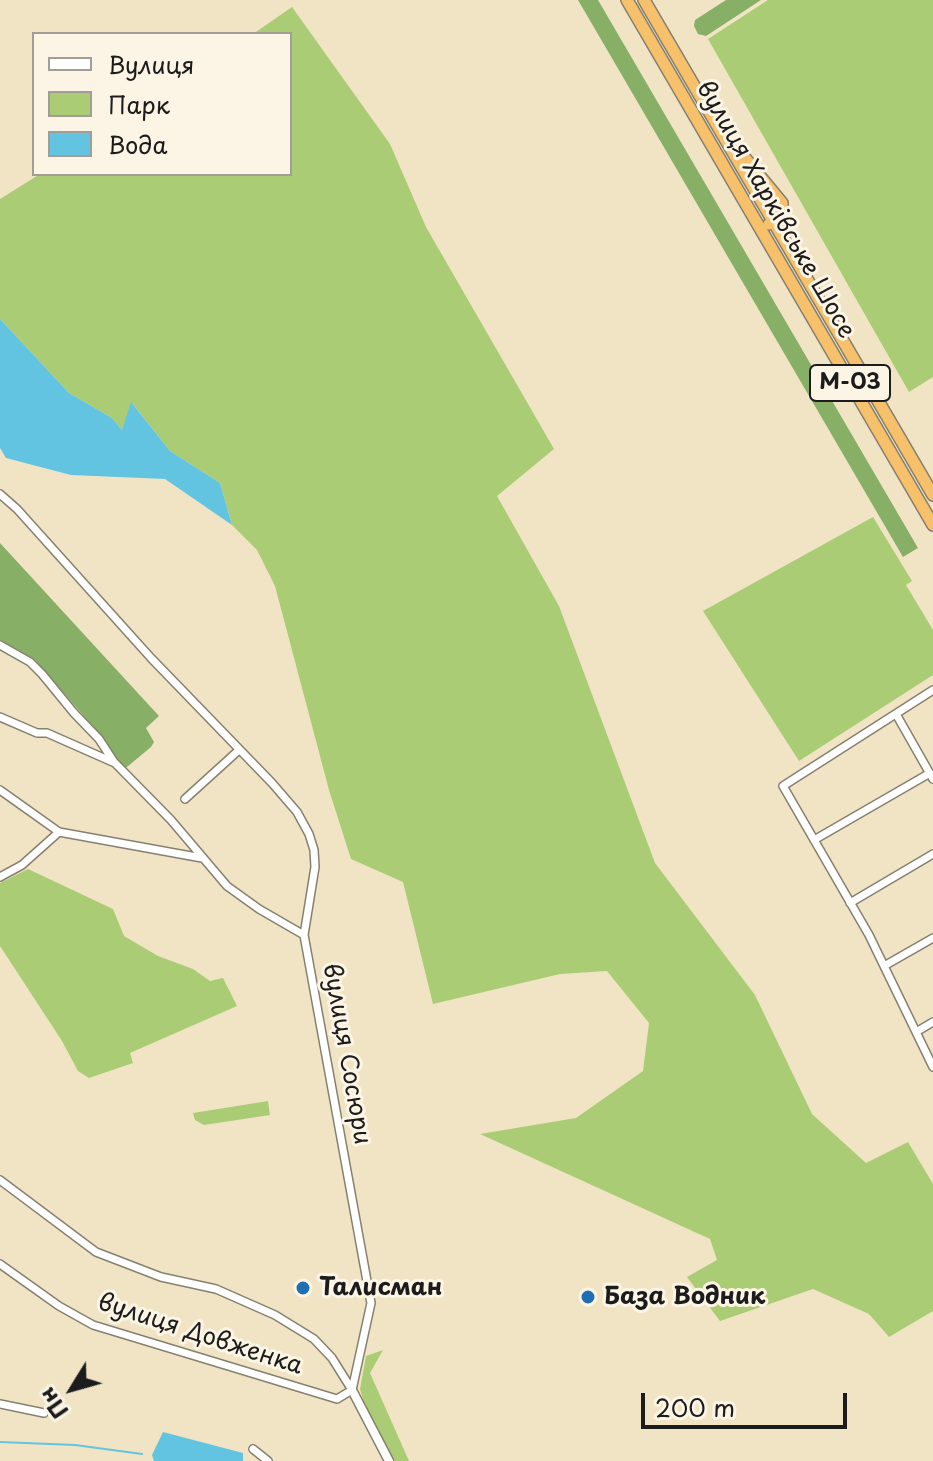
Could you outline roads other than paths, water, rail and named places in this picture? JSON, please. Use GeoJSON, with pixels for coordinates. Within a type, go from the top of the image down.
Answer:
{"type":"FeatureCollection","features":[{"type":"Feature","properties":{"kind":"highway","name":"вулиця Харківське Шосе"},"geometry":{"type":"LineString","coordinates":[[627,0],[933,525]]}},
{"type":"Feature","properties":{"kind":"highway","name":"вулиця Харківське Шосе"},"geometry":{"type":"LineString","coordinates":[[644,0],[720,129],[782,203],[782,214],[774,222],[933,495]]}},
{"type":"Feature","properties":{"kind":"highway"},"geometry":{"type":"LineString","coordinates":[[754,217],[765,224],[774,222]]}},
{"type":"Feature","properties":{"kind":"street","name":"вулиця Сосюри"},"geometry":{"type":"LineString","coordinates":[[0,494],[297,812],[309,834],[315,867],[304,935],[371,1303],[352,1390]]}},
{"type":"Feature","properties":{"kind":"street"},"geometry":{"type":"LineString","coordinates":[[0,645],[30,662],[42,674],[99,739],[115,763],[171,820],[227,886],[304,935]]}},
{"type":"Feature","properties":{"kind":"street"},"geometry":{"type":"LineString","coordinates":[[933,690],[783,786],[884,966],[933,1067]]}},
{"type":"Feature","properties":{"kind":"street"},"geometry":{"type":"LineString","coordinates":[[814,840],[931,776],[896,714]]}},
{"type":"Feature","properties":{"kind":"street"},"geometry":{"type":"LineString","coordinates":[[0,717],[37,733],[47,733],[115,763]]}},
{"type":"Feature","properties":{"kind":"street"},"geometry":{"type":"LineString","coordinates":[[185,799],[239,750]]}},
{"type":"Feature","properties":{"kind":"street"},"geometry":{"type":"LineString","coordinates":[[0,790],[59,832],[203,858]]}},
{"type":"Feature","properties":{"kind":"street"},"geometry":{"type":"LineString","coordinates":[[0,877],[22,865],[59,832]]}},
{"type":"Feature","properties":{"kind":"street"},"geometry":{"type":"LineString","coordinates":[[850,903],[933,854]]}},
{"type":"Feature","properties":{"kind":"street"},"geometry":{"type":"LineString","coordinates":[[884,966],[933,938]]}},
{"type":"Feature","properties":{"kind":"street"},"geometry":{"type":"LineString","coordinates":[[916,1032],[933,1022]]}},
{"type":"Feature","properties":{"kind":"street","name":"вулиця Довженка"},"geometry":{"type":"LineString","coordinates":[[0,1180],[96,1252],[161,1277],[216,1289],[275,1315],[314,1339],[332,1358],[352,1390],[389,1461]]}},
{"type":"Feature","properties":{"kind":"street","name":"вулиця Довженка"},"geometry":{"type":"LineString","coordinates":[[0,1264],[59,1306],[93,1325],[337,1399],[352,1390]]}},
{"type":"Feature","properties":{"kind":"street"},"geometry":{"type":"LineString","coordinates":[[0,1404],[44,1413]]}},
{"type":"Feature","properties":{"kind":"street"},"geometry":{"type":"LineString","coordinates":[[253,1449],[268,1461]]}},
{"type":"Feature","properties":{"kind":"water"},"geometry":{"type":"Polygon","coordinates":[[[0,319],[69,393],[112,418],[122,430],[131,402],[170,451],[220,483],[232,525],[165,479],[71,475],[6,458],[0,448],[0,319]]]}},
{"type":"Feature","properties":{"kind":"water"},"geometry":{"type":"Polygon","coordinates":[[[163,1432],[243,1453],[243,1461],[154,1461],[152,1455],[163,1432]]]}},
{"type":"Feature","properties":{"kind":"waterway"},"geometry":{"type":"LineString","coordinates":[[0,1442],[75,1445],[142,1454]]}},
{"type":"Feature","properties":{"kind":"place","name":"Талисман"},"geometry":{"type":"Point","coordinates":[303,1288]}},
{"type":"Feature","properties":{"kind":"place","name":"База Водник"},"geometry":{"type":"Point","coordinates":[588,1297]}}]}
